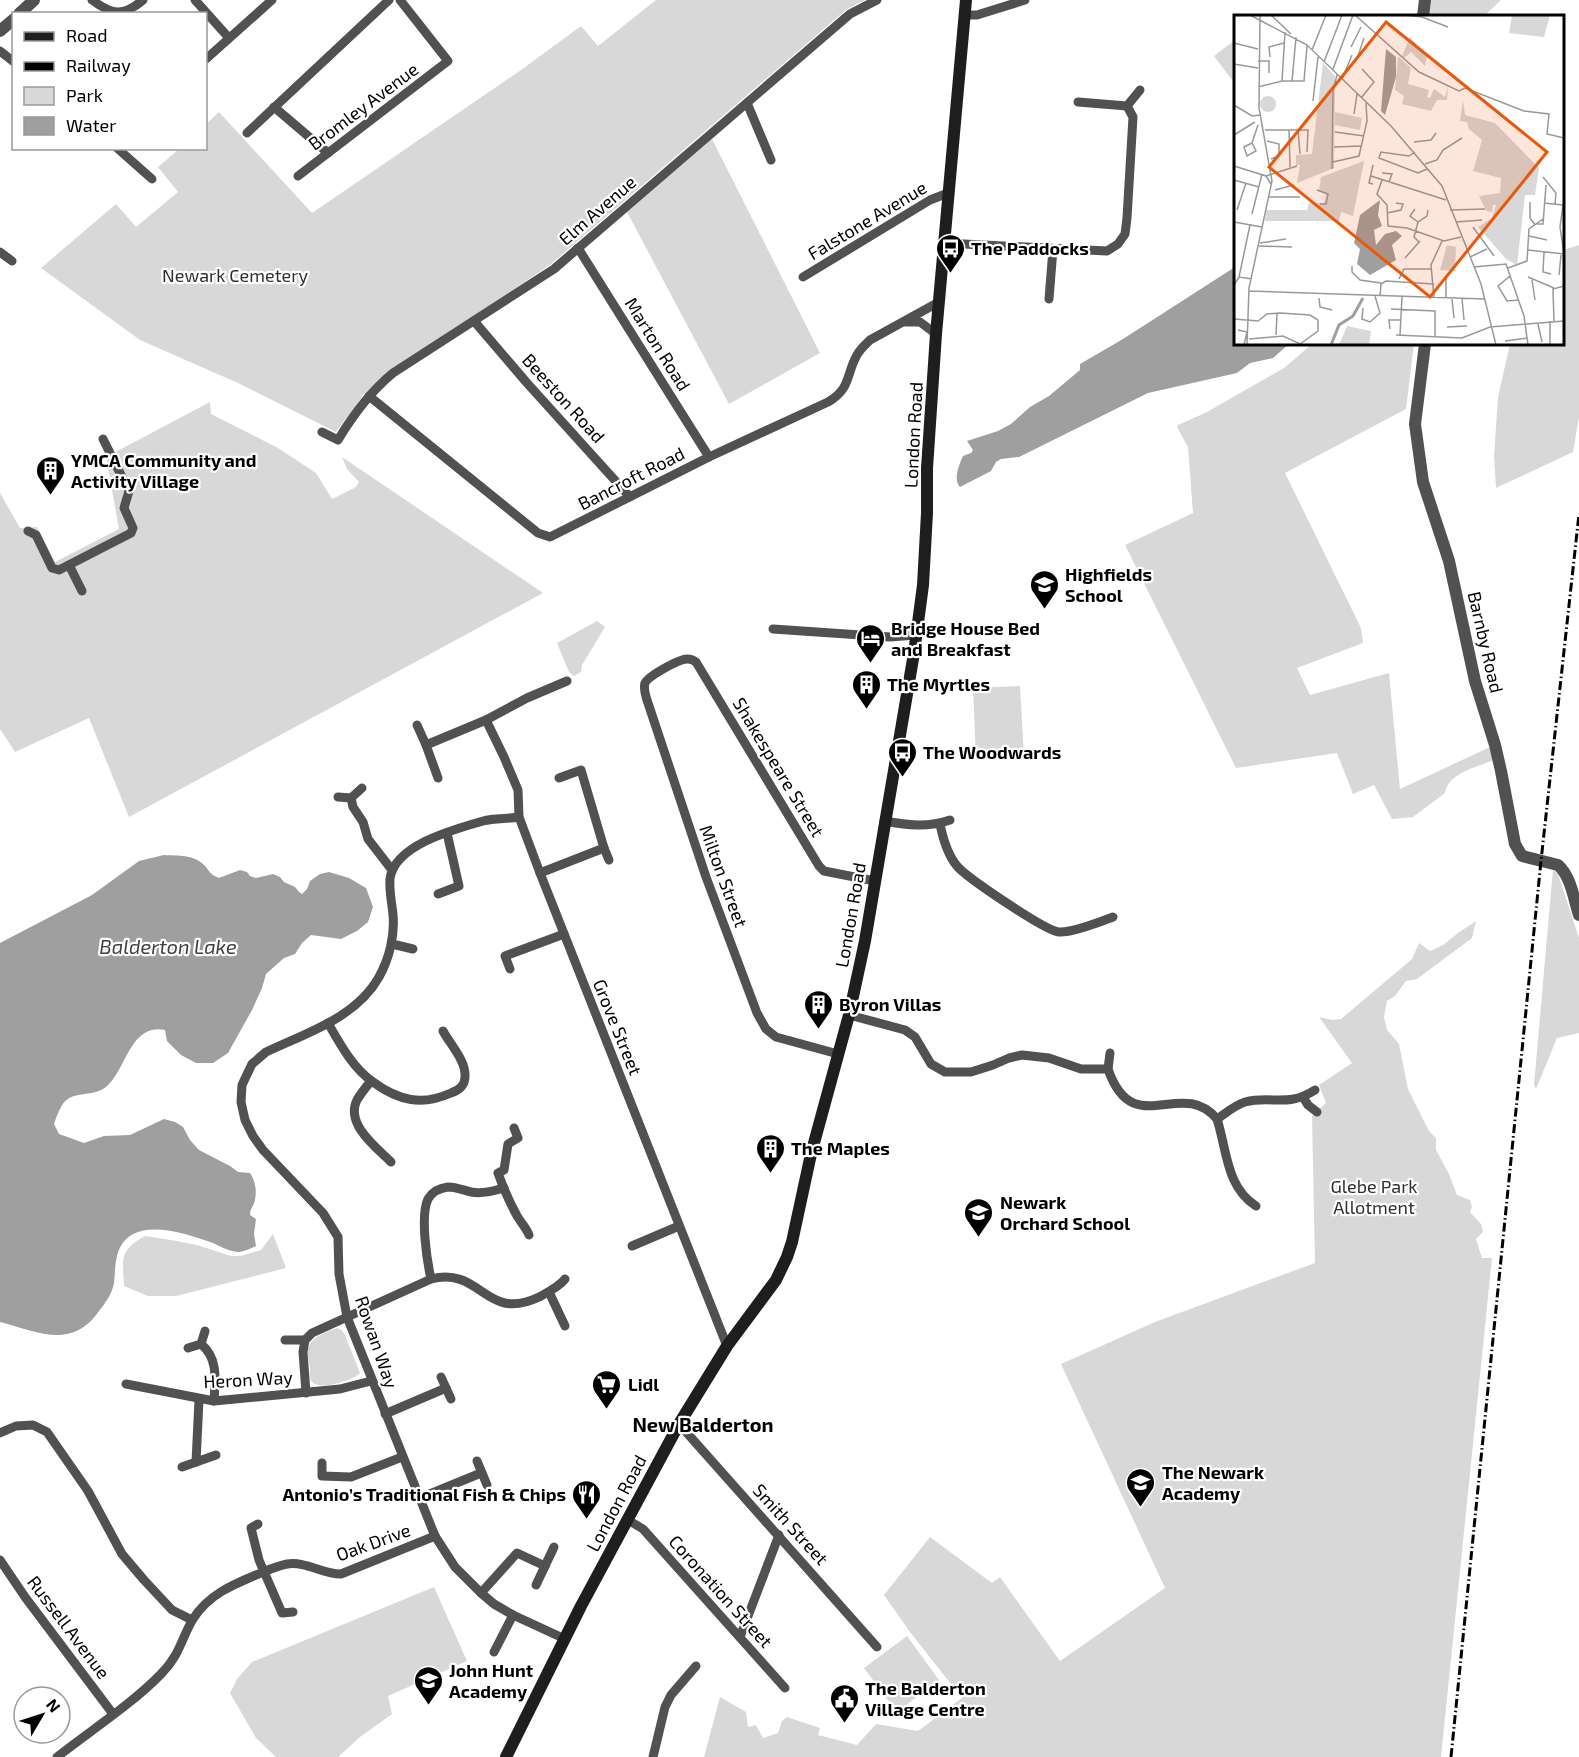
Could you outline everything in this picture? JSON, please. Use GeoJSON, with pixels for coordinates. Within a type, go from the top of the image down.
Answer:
{"type":"FeatureCollection","features":[{"type":"Feature","properties":{"kind":"main road","name":"London Road"},"geometry":{"type":"LineString","coordinates":[[506,1757],[565,1639],[679,1424],[727,1346],[776,1280],[787,1257],[821,1113],[849,1015],[865,941],[916,635],[923,585],[927,468],[936,334],[966,0]]}},
{"type":"Feature","properties":{"kind":"street"},"geometry":{"type":"LineString","coordinates":[[21,12],[34,0]]}},
{"type":"Feature","properties":{"kind":"street"},"geometry":{"type":"LineString","coordinates":[[92,0],[105,9],[117,12],[127,11],[143,0]]}},
{"type":"Feature","properties":{"kind":"street"},"geometry":{"type":"LineString","coordinates":[[195,0],[206,12]]}},
{"type":"Feature","properties":{"kind":"street"},"geometry":{"type":"LineString","coordinates":[[207,58],[272,0]]}},
{"type":"Feature","properties":{"kind":"street"},"geometry":{"type":"LineString","coordinates":[[247,133],[390,0]]}},
{"type":"Feature","properties":{"kind":"street","name":"Bromley Avenue"},"geometry":{"type":"LineString","coordinates":[[298,176],[448,61],[400,0]]}},
{"type":"Feature","properties":{"kind":"street","name":"Elm Avenue"},"geometry":{"type":"LineString","coordinates":[[322,432],[335,445],[351,419],[381,383],[554,269],[850,14],[877,0]]}},
{"type":"Feature","properties":{"kind":"street"},"geometry":{"type":"LineString","coordinates":[[964,15],[977,15],[1025,0]]}},
{"type":"Feature","properties":{"kind":"street"},"geometry":{"type":"LineString","coordinates":[[1423,15],[1425,0]]}},
{"type":"Feature","properties":{"kind":"street"},"geometry":{"type":"LineString","coordinates":[[207,13],[229,38]]}},
{"type":"Feature","properties":{"kind":"street"},"geometry":{"type":"LineString","coordinates":[[0,31],[12,21]]}},
{"type":"Feature","properties":{"kind":"street"},"geometry":{"type":"LineString","coordinates":[[0,51],[12,60]]}},
{"type":"Feature","properties":{"kind":"street"},"geometry":{"type":"LineString","coordinates":[[1127,106],[1140,90]]}},
{"type":"Feature","properties":{"kind":"street"},"geometry":{"type":"LineString","coordinates":[[1078,102],[1127,106]]}},
{"type":"Feature","properties":{"kind":"street"},"geometry":{"type":"LineString","coordinates":[[747,103],[771,160]]}},
{"type":"Feature","properties":{"kind":"street"},"geometry":{"type":"LineString","coordinates":[[944,243],[1107,251],[1118,244],[1125,234],[1130,178],[1133,117],[1127,106]]}},
{"type":"Feature","properties":{"kind":"street"},"geometry":{"type":"LineString","coordinates":[[274,107],[328,153]]}},
{"type":"Feature","properties":{"kind":"street"},"geometry":{"type":"LineString","coordinates":[[119,150],[152,179]]}},
{"type":"Feature","properties":{"kind":"street","name":"Falstone Avenue"},"geometry":{"type":"LineString","coordinates":[[803,278],[930,200],[948,193]]}},
{"type":"Feature","properties":{"kind":"street","name":"Marton Road"},"geometry":{"type":"LineString","coordinates":[[578,248],[710,457]]}},
{"type":"Feature","properties":{"kind":"street"},"geometry":{"type":"LineString","coordinates":[[1049,299],[1053,249]]}},
{"type":"Feature","properties":{"kind":"street"},"geometry":{"type":"LineString","coordinates":[[0,252],[12,261]]}},
{"type":"Feature","properties":{"kind":"street","name":"Bancroft Road"},"geometry":{"type":"LineString","coordinates":[[369,396],[544,536],[554,536],[710,457],[836,398],[846,386],[855,359],[862,347],[870,340],[939,302]]}},
{"type":"Feature","properties":{"kind":"street","name":"Beeston Road"},"geometry":{"type":"LineString","coordinates":[[474,321],[630,497]]}},
{"type":"Feature","properties":{"kind":"street"},"geometry":{"type":"LineString","coordinates":[[906,322],[920,322],[936,334]]}},
{"type":"Feature","properties":{"kind":"street","name":"Barnby Road"},"geometry":{"type":"LineString","coordinates":[[1425,345],[1415,424],[1424,482],[1449,561],[1475,681],[1501,771],[1515,844],[1522,856],[1558,865],[1561,868],[1567,878],[1579,915]]}},
{"type":"Feature","properties":{"kind":"street"},"geometry":{"type":"LineString","coordinates":[[28,531],[36,536],[52,568],[59,570],[131,532],[133,528],[124,508],[129,491],[103,439]]}},
{"type":"Feature","properties":{"kind":"street"},"geometry":{"type":"LineString","coordinates":[[69,565],[82,591]]}},
{"type":"Feature","properties":{"kind":"street"},"geometry":{"type":"LineString","coordinates":[[773,629],[890,638],[916,635]]}},
{"type":"Feature","properties":{"kind":"street","name":"Shakespeare Street"},"geometry":{"type":"LineString","coordinates":[[666,668],[683,659],[696,662],[798,833],[824,871],[875,881]]}},
{"type":"Feature","properties":{"kind":"street","name":"Milton Street"},"geometry":{"type":"LineString","coordinates":[[666,668],[649,677],[645,683],[646,696],[706,877],[757,1012],[766,1029],[776,1037],[838,1054]]}},
{"type":"Feature","properties":{"kind":"street"},"geometry":{"type":"LineString","coordinates":[[426,745],[486,720],[527,698],[567,681]]}},
{"type":"Feature","properties":{"kind":"street","name":"Grove Street"},"geometry":{"type":"LineString","coordinates":[[486,720],[518,790],[519,817],[540,873],[727,1346]]}},
{"type":"Feature","properties":{"kind":"street"},"geometry":{"type":"LineString","coordinates":[[417,725],[438,778]]}},
{"type":"Feature","properties":{"kind":"street"},"geometry":{"type":"LineString","coordinates":[[559,778],[581,770],[609,860]]}},
{"type":"Feature","properties":{"kind":"street"},"geometry":{"type":"LineString","coordinates":[[338,797],[351,798],[362,788]]}},
{"type":"Feature","properties":{"kind":"street"},"geometry":{"type":"LineString","coordinates":[[351,798],[353,807],[363,822],[368,839],[392,870],[409,851],[425,841],[485,821],[519,817]]}},
{"type":"Feature","properties":{"kind":"street"},"geometry":{"type":"LineString","coordinates":[[884,821],[914,826],[945,822],[946,847],[959,869],[1044,926],[1060,932],[1113,917]]}},
{"type":"Feature","properties":{"kind":"street"},"geometry":{"type":"LineString","coordinates":[[438,894],[459,886],[447,833]]}},
{"type":"Feature","properties":{"kind":"street"},"geometry":{"type":"LineString","coordinates":[[540,873],[604,848]]}},
{"type":"Feature","properties":{"kind":"street","name":"Rowan Way"},"geometry":{"type":"LineString","coordinates":[[392,870],[390,887],[393,917],[392,944],[379,978],[367,993],[348,1010],[328,1023],[258,1057],[246,1074],[242,1085],[241,1102],[245,1120],[258,1144],[323,1213],[338,1238],[339,1274],[347,1317],[435,1536],[449,1560],[494,1604],[565,1639]]}},
{"type":"Feature","properties":{"kind":"street"},"geometry":{"type":"LineString","coordinates":[[510,969],[505,956],[564,934]]}},
{"type":"Feature","properties":{"kind":"street"},"geometry":{"type":"LineString","coordinates":[[392,944],[413,949]]}},
{"type":"Feature","properties":{"kind":"street"},"geometry":{"type":"LineString","coordinates":[[849,1015],[905,1030],[919,1042],[931,1064],[945,1072],[971,1072],[1015,1056],[1032,1055],[1081,1069],[1108,1069]]}},
{"type":"Feature","properties":{"kind":"street"},"geometry":{"type":"LineString","coordinates":[[328,1023],[350,1058],[371,1081],[396,1095],[422,1101],[434,1100],[455,1092],[463,1085],[465,1070],[443,1031]]}},
{"type":"Feature","properties":{"kind":"street"},"geometry":{"type":"LineString","coordinates":[[439,1047],[449,1041]]}},
{"type":"Feature","properties":{"kind":"street"},"geometry":{"type":"LineString","coordinates":[[1110,1053],[1108,1069],[1115,1087],[1120,1094],[1134,1104],[1154,1106],[1192,1103],[1205,1108],[1217,1119],[1231,1176],[1240,1192],[1256,1206]]}},
{"type":"Feature","properties":{"kind":"street"},"geometry":{"type":"LineString","coordinates":[[371,1081],[356,1101],[355,1118],[363,1133],[386,1160]]}},
{"type":"Feature","properties":{"kind":"street"},"geometry":{"type":"LineString","coordinates":[[1217,1119],[1234,1107],[1248,1101],[1284,1101],[1303,1097],[1315,1090]]}},
{"type":"Feature","properties":{"kind":"street"},"geometry":{"type":"LineString","coordinates":[[1303,1097],[1308,1105],[1317,1112]]}},
{"type":"Feature","properties":{"kind":"street"},"geometry":{"type":"LineString","coordinates":[[514,1128],[518,1138],[508,1144],[504,1170],[498,1173],[512,1207],[519,1220],[525,1225],[529,1236]]}},
{"type":"Feature","properties":{"kind":"street"},"geometry":{"type":"LineString","coordinates":[[431,1279],[425,1224],[427,1205],[431,1195],[448,1187],[478,1193],[504,1188]]}},
{"type":"Feature","properties":{"kind":"street"},"geometry":{"type":"LineString","coordinates":[[632,1246],[679,1226]]}},
{"type":"Feature","properties":{"kind":"street"},"geometry":{"type":"LineString","coordinates":[[306,1393],[303,1352],[305,1340],[312,1333],[431,1279],[449,1277],[464,1280],[491,1298],[508,1304],[522,1304],[549,1292],[565,1279]]}},
{"type":"Feature","properties":{"kind":"street"},"geometry":{"type":"LineString","coordinates":[[549,1292],[565,1326]]}},
{"type":"Feature","properties":{"kind":"street"},"geometry":{"type":"LineString","coordinates":[[201,1344],[205,1331]]}},
{"type":"Feature","properties":{"kind":"street"},"geometry":{"type":"LineString","coordinates":[[285,1340],[305,1340]]}},
{"type":"Feature","properties":{"kind":"street"},"geometry":{"type":"LineString","coordinates":[[188,1348],[201,1344]]}},
{"type":"Feature","properties":{"kind":"street"},"geometry":{"type":"LineString","coordinates":[[201,1344],[208,1350],[213,1360],[214,1401]]}},
{"type":"Feature","properties":{"kind":"street"},"geometry":{"type":"LineString","coordinates":[[441,1377],[451,1399]]}},
{"type":"Feature","properties":{"kind":"street","name":"Heron Way"},"geometry":{"type":"LineString","coordinates":[[126,1383],[199,1400],[214,1401],[340,1389],[371,1380]]}},
{"type":"Feature","properties":{"kind":"street"},"geometry":{"type":"LineString","coordinates":[[385,1414],[446,1389]]}},
{"type":"Feature","properties":{"kind":"street"},"geometry":{"type":"LineString","coordinates":[[196,1462],[199,1400]]}},
{"type":"Feature","properties":{"kind":"street","name":"Smith Street"},"geometry":{"type":"LineString","coordinates":[[679,1424],[878,1647]]}},
{"type":"Feature","properties":{"kind":"street"},"geometry":{"type":"LineString","coordinates":[[0,1433],[16,1426],[33,1425],[47,1432],[88,1491],[122,1554],[172,1610],[192,1620],[169,1666],[148,1686],[57,1757]]}},
{"type":"Feature","properties":{"kind":"street"},"geometry":{"type":"LineString","coordinates":[[182,1467],[216,1455]]}},
{"type":"Feature","properties":{"kind":"street"},"geometry":{"type":"LineString","coordinates":[[322,1463],[322,1476],[351,1477],[402,1457]]}},
{"type":"Feature","properties":{"kind":"street"},"geometry":{"type":"LineString","coordinates":[[477,1461],[487,1485]]}},
{"type":"Feature","properties":{"kind":"street"},"geometry":{"type":"LineString","coordinates":[[420,1498],[481,1473]]}},
{"type":"Feature","properties":{"kind":"street","name":"Coronation Street"},"geometry":{"type":"LineString","coordinates":[[628,1520],[643,1529],[785,1688]]}},
{"type":"Feature","properties":{"kind":"street"},"geometry":{"type":"LineString","coordinates":[[250,1526],[259,1560],[280,1617],[293,1612]]}},
{"type":"Feature","properties":{"kind":"street"},"geometry":{"type":"LineString","coordinates":[[740,1637],[779,1535]]}},
{"type":"Feature","properties":{"kind":"street","name":"Oak Drive"},"geometry":{"type":"LineString","coordinates":[[192,1620],[221,1591],[264,1571],[294,1564],[340,1574],[435,1536]]}},
{"type":"Feature","properties":{"kind":"street"},"geometry":{"type":"LineString","coordinates":[[536,1585],[554,1547]]}},
{"type":"Feature","properties":{"kind":"street"},"geometry":{"type":"LineString","coordinates":[[481,1593],[517,1553],[545,1566]]}},
{"type":"Feature","properties":{"kind":"street","name":"Russell Avenue"},"geometry":{"type":"LineString","coordinates":[[0,1560],[113,1714]]}},
{"type":"Feature","properties":{"kind":"street"},"geometry":{"type":"LineString","coordinates":[[494,1652],[513,1615]]}},
{"type":"Feature","properties":{"kind":"street"},"geometry":{"type":"LineString","coordinates":[[653,1757],[665,1707],[671,1695],[696,1666]]}},
{"type":"Feature","properties":{"kind":"green space","name":"Newark Cemetery"},"geometry":{"type":"Polygon","coordinates":[[[656,0],[865,0],[847,9],[551,264],[391,373],[364,394],[336,432],[238,383],[140,340],[41,268],[116,204],[136,227],[178,192],[158,167],[178,150],[207,150],[207,123],[219,112],[312,213],[521,70],[581,26],[598,46],[656,0]]]}},
{"type":"Feature","properties":{"kind":"green space"},"geometry":{"type":"Polygon","coordinates":[[[1431,0],[1501,0],[1485,15],[1428,15],[1431,0]]]}},
{"type":"Feature","properties":{"kind":"green space"},"geometry":{"type":"Polygon","coordinates":[[[1234,41],[1234,83],[1214,56],[1234,41]]]}},
{"type":"Feature","properties":{"kind":"green space"},"geometry":{"type":"Polygon","coordinates":[[[712,139],[820,353],[729,404],[627,212],[712,139]]]}},
{"type":"Feature","properties":{"kind":"green space"},"geometry":{"type":"Polygon","coordinates":[[[1579,245],[1579,417],[1573,452],[1496,488],[1494,456],[1498,397],[1510,345],[1564,345],[1564,250],[1579,245]]]}},
{"type":"Feature","properties":{"kind":"green space"},"geometry":{"type":"Polygon","coordinates":[[[1311,345],[1414,345],[1406,409],[1285,473],[1361,628],[1363,643],[1297,668],[1310,695],[1389,673],[1400,789],[1490,747],[1494,760],[1457,776],[1447,786],[1445,793],[1413,817],[1392,819],[1374,785],[1353,794],[1337,753],[1236,768],[1125,545],[1193,513],[1188,447],[1178,425],[1205,413],[1284,368],[1311,345]]]}},
{"type":"Feature","properties":{"kind":"green space"},"geometry":{"type":"Polygon","coordinates":[[[210,402],[211,414],[278,448],[316,473],[332,499],[356,487],[359,482],[347,469],[342,457],[543,593],[129,817],[89,718],[15,752],[0,729],[0,493],[20,528],[37,527],[55,562],[119,529],[106,457],[210,402]]]}},
{"type":"Feature","properties":{"kind":"green space"},"geometry":{"type":"Polygon","coordinates":[[[597,621],[605,627],[582,665],[581,672],[574,676],[569,672],[557,643],[597,621]]]}},
{"type":"Feature","properties":{"kind":"green space"},"geometry":{"type":"Polygon","coordinates":[[[1020,686],[1024,756],[976,759],[973,688],[1020,686]]]}},
{"type":"Feature","properties":{"kind":"green space"},"geometry":{"type":"Polygon","coordinates":[[[1553,869],[1558,874],[1579,938],[1579,1033],[1557,1038],[1536,1089],[1534,1085],[1553,869]]]}},
{"type":"Feature","properties":{"kind":"green space","name":"The Newark Academy"},"geometry":{"type":"Polygon","coordinates":[[[1476,921],[1472,938],[1417,979],[1406,981],[1395,996],[1387,1001],[1384,1017],[1387,1030],[1399,1044],[1408,1089],[1429,1131],[1436,1138],[1436,1150],[1457,1195],[1470,1200],[1472,1207],[1470,1212],[1481,1224],[1483,1232],[1476,1239],[1482,1258],[1492,1258],[1441,1757],[704,1757],[720,1697],[746,1712],[748,1727],[756,1725],[763,1738],[778,1733],[782,1721],[787,1717],[820,1728],[818,1735],[857,1745],[876,1724],[918,1731],[962,1698],[884,1595],[930,1537],[992,1583],[1000,1577],[1060,1661],[1165,1588],[1061,1364],[1155,1322],[1315,1263],[1312,1116],[1326,1103],[1319,1085],[1352,1063],[1319,1017],[1332,1020],[1341,1019],[1412,959],[1419,943],[1430,951],[1443,945],[1476,921]]]}},
{"type":"Feature","properties":{"kind":"green space"},"geometry":{"type":"Polygon","coordinates":[[[273,1234],[286,1268],[176,1296],[148,1296],[124,1286],[123,1263],[126,1252],[130,1246],[145,1236],[197,1245],[231,1256],[240,1256],[261,1250],[273,1234]]]}},
{"type":"Feature","properties":{"kind":"green space"},"geometry":{"type":"Polygon","coordinates":[[[337,1328],[345,1335],[360,1373],[336,1384],[316,1384],[310,1379],[308,1349],[316,1338],[337,1328]]]}},
{"type":"Feature","properties":{"kind":"green space"},"geometry":{"type":"Polygon","coordinates":[[[434,1587],[467,1661],[388,1696],[392,1714],[360,1737],[338,1757],[276,1757],[256,1738],[230,1693],[237,1679],[252,1662],[434,1587]]]}},
{"type":"Feature","properties":{"kind":"green space"},"geometry":{"type":"Polygon","coordinates":[[[907,1636],[939,1680],[897,1712],[864,1668],[907,1636]]]}},
{"type":"Feature","properties":{"kind":"water"},"geometry":{"type":"Polygon","coordinates":[[[1234,268],[1234,345],[1288,345],[1273,358],[1250,363],[1237,373],[1148,393],[1019,457],[1001,459],[996,462],[991,471],[960,487],[957,476],[960,464],[963,456],[973,450],[967,441],[998,431],[1011,424],[1080,370],[1080,364],[1234,268]]]}},
{"type":"Feature","properties":{"kind":"water","name":"Balderton Lake"},"geometry":{"type":"Polygon","coordinates":[[[164,855],[185,856],[200,861],[211,874],[219,878],[240,870],[256,878],[273,874],[302,894],[310,881],[320,874],[329,872],[349,878],[366,888],[373,907],[368,922],[357,931],[341,939],[311,935],[295,954],[284,958],[266,974],[252,1010],[228,1053],[213,1063],[196,1063],[181,1055],[167,1041],[165,1030],[144,1033],[136,1040],[119,1070],[106,1087],[65,1101],[54,1124],[59,1134],[84,1143],[104,1136],[130,1135],[164,1119],[175,1122],[183,1127],[199,1150],[238,1172],[250,1173],[252,1176],[256,1193],[250,1215],[256,1219],[254,1234],[256,1246],[236,1252],[183,1234],[162,1230],[142,1231],[133,1234],[122,1244],[117,1256],[114,1283],[110,1294],[89,1323],[77,1331],[54,1335],[0,1322],[0,943],[92,895],[139,861],[164,855]]]}},
{"type":"Feature","properties":{"kind":"railway"},"geometry":{"type":"LineString","coordinates":[[1451,1757],[1541,861],[1579,514]]}},
{"type":"Feature","properties":{"kind":"place","name":"The Paddocks"},"geometry":{"type":"Point","coordinates":[950,274]}},
{"type":"Feature","properties":{"kind":"place","name":"YMCA Community and Activity Village"},"geometry":{"type":"Point","coordinates":[50,496]}},
{"type":"Feature","properties":{"kind":"place","name":"Highfields School"},"geometry":{"type":"Point","coordinates":[1044,610]}},
{"type":"Feature","properties":{"kind":"place","name":"Bridge House Bed and Breakfast"},"geometry":{"type":"Point","coordinates":[870,664]}},
{"type":"Feature","properties":{"kind":"place","name":"The Myrtles"},"geometry":{"type":"Point","coordinates":[866,710]}},
{"type":"Feature","properties":{"kind":"place","name":"The Woodwards"},"geometry":{"type":"Point","coordinates":[902,778]}},
{"type":"Feature","properties":{"kind":"place","name":"Byron Villas"},"geometry":{"type":"Point","coordinates":[818,1030]}},
{"type":"Feature","properties":{"kind":"place","name":"The Maples"},"geometry":{"type":"Point","coordinates":[770,1174]}},
{"type":"Feature","properties":{"kind":"place","name":"Newark Orchard School"},"geometry":{"type":"Point","coordinates":[979,1238]}},
{"type":"Feature","properties":{"kind":"place","name":"Lidl"},"geometry":{"type":"Point","coordinates":[607,1410]}},
{"type":"Feature","properties":{"kind":"place","name":"The Newark Academy"},"geometry":{"type":"Point","coordinates":[1141,1508]}},
{"type":"Feature","properties":{"kind":"place","name":"Antonio’s Traditional Fish & Chips"},"geometry":{"type":"Point","coordinates":[587,1520]}},
{"type":"Feature","properties":{"kind":"place","name":"John Hunt Academy"},"geometry":{"type":"Point","coordinates":[428,1706]}},
{"type":"Feature","properties":{"kind":"place","name":"The Balderton Village Centre"},"geometry":{"type":"Point","coordinates":[844,1724]}},
{"type":"Feature","properties":{"kind":"district","name":"New Balderton"},"geometry":{"type":"Point","coordinates":[703,1424]}},
{"type":"Feature","properties":{"kind":"park label","name":"Glebe Park Allotment"},"geometry":{"type":"Point","coordinates":[1374,1196]}}]}
